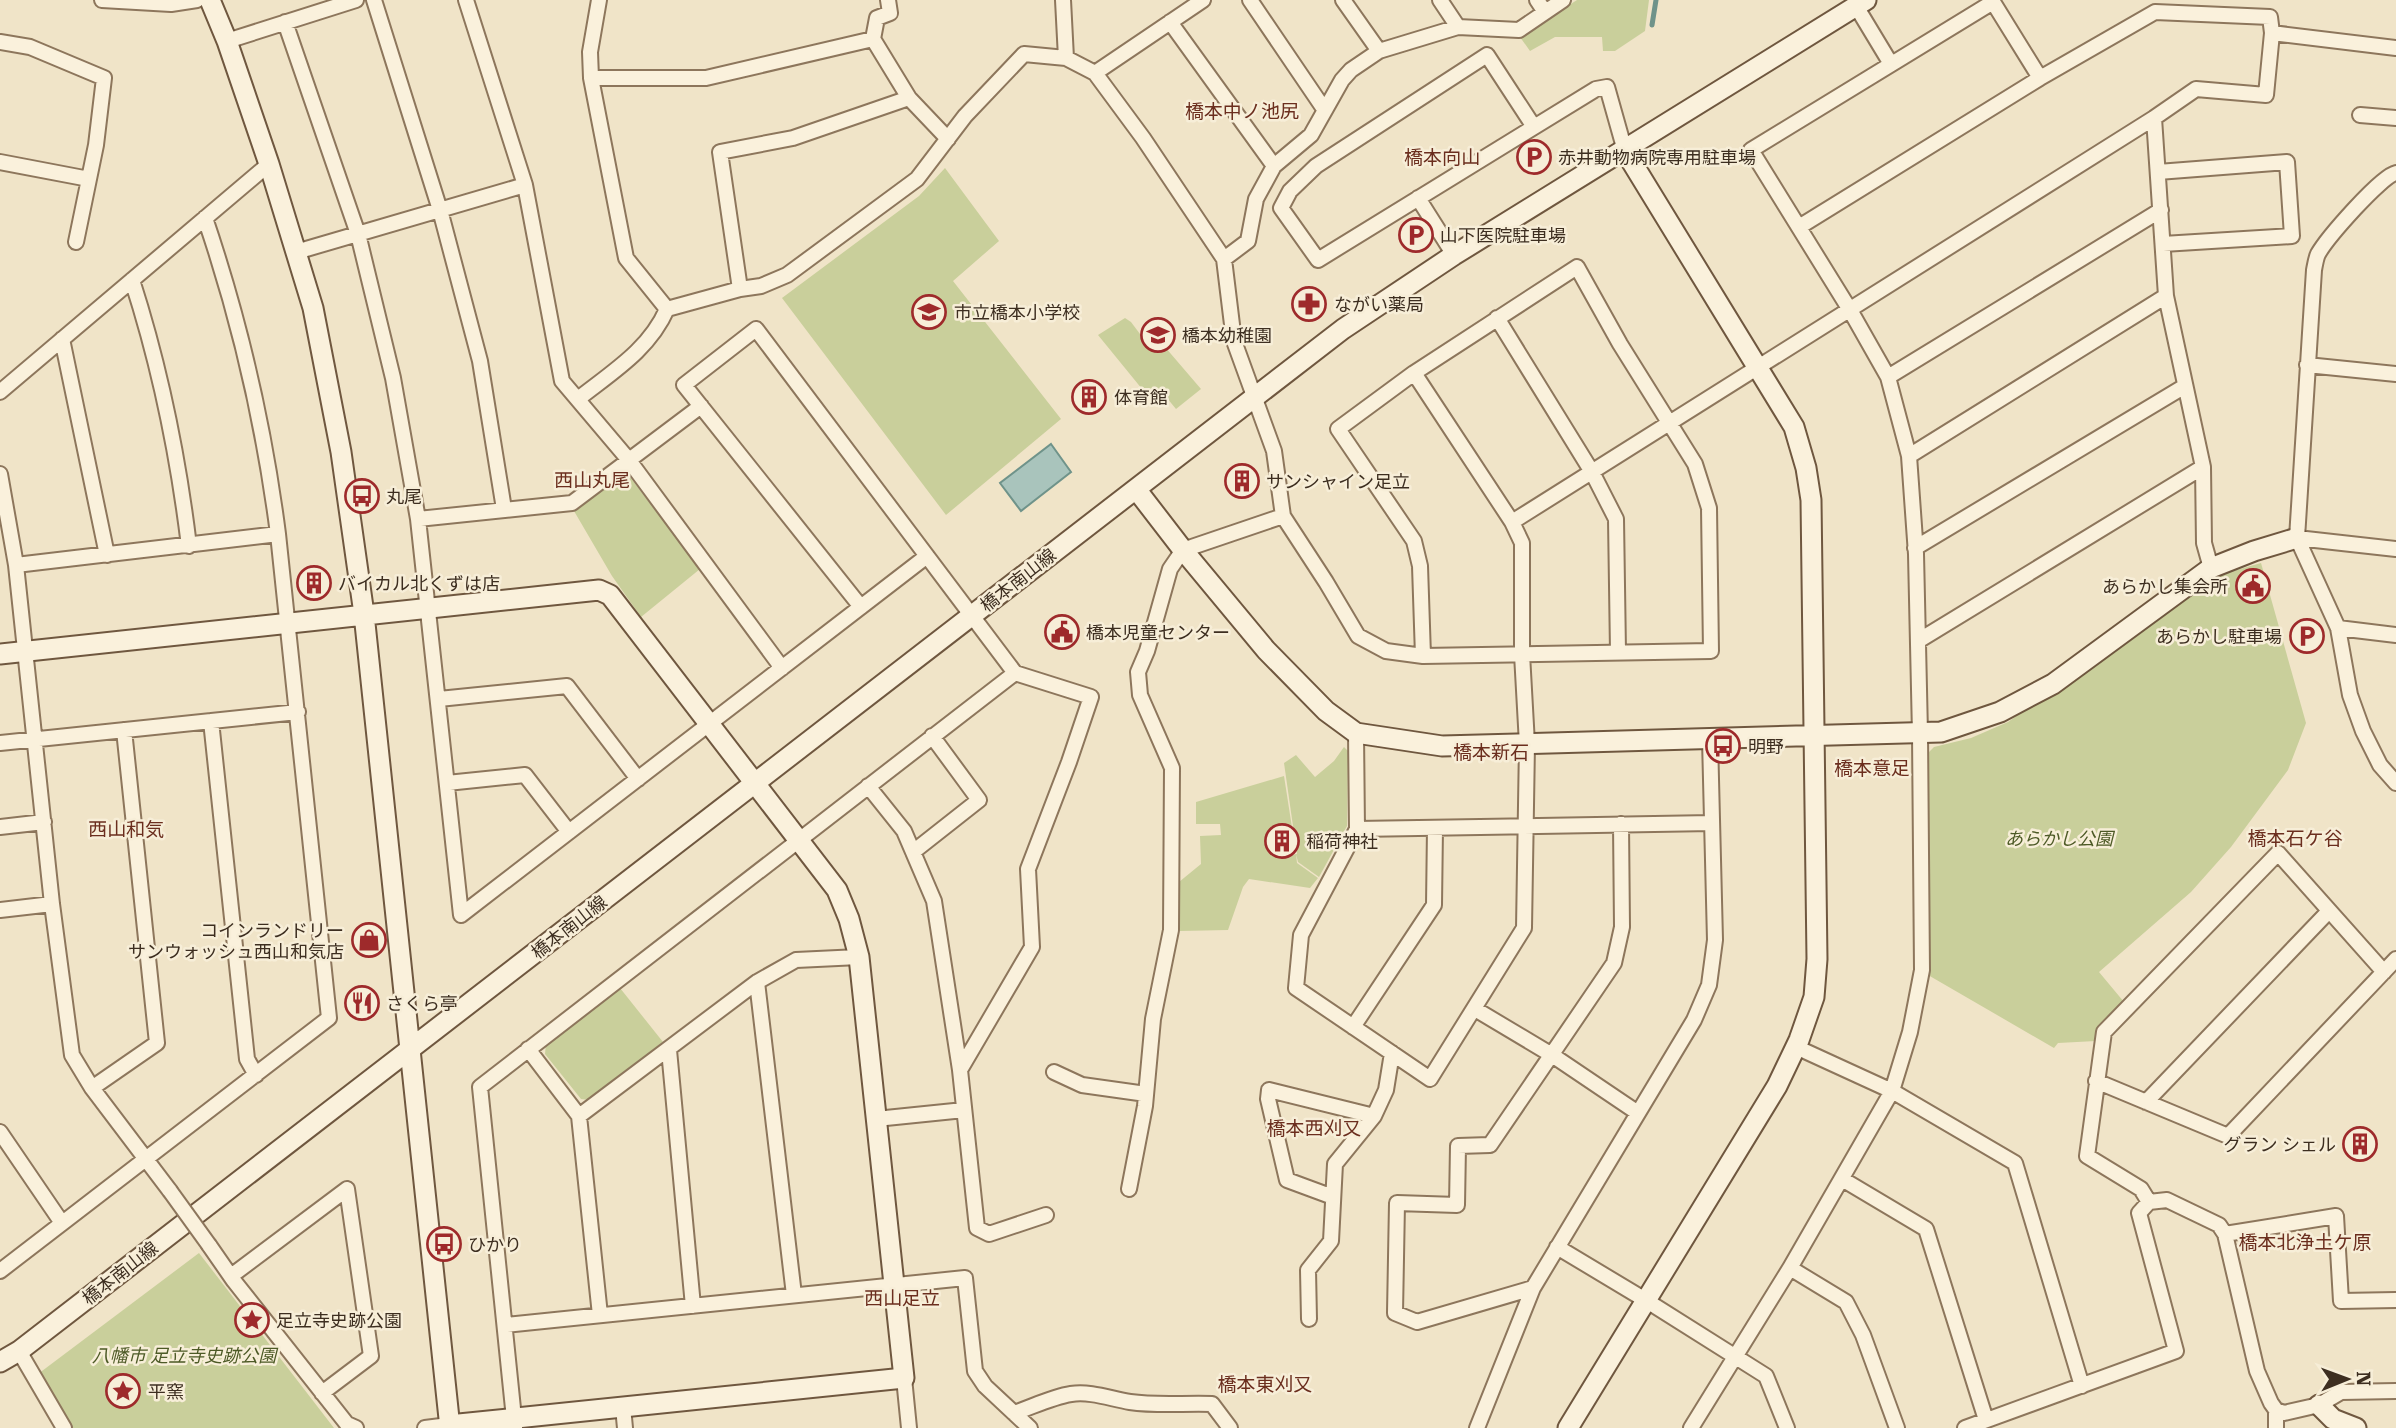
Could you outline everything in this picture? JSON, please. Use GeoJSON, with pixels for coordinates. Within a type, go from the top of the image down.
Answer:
{"type":"FeatureCollection","features":[{"type":"Feature","properties":{"kind":"street"},"geometry":{"type":"LineString","coordinates":[[102,0],[170,4],[197,0]]}},
{"type":"Feature","properties":{"kind":"street"},"geometry":{"type":"LineString","coordinates":[[210,0],[269,163],[313,308],[341,452],[364,614],[449,1427]]}},
{"type":"Feature","properties":{"kind":"street"},"geometry":{"type":"LineString","coordinates":[[227,41],[356,0]]}},
{"type":"Feature","properties":{"kind":"street"},"geometry":{"type":"LineString","coordinates":[[374,0],[440,210],[480,361],[505,509]]}},
{"type":"Feature","properties":{"kind":"street"},"geometry":{"type":"LineString","coordinates":[[466,0],[525,185],[562,381],[628,459],[782,668]]}},
{"type":"Feature","properties":{"kind":"street"},"geometry":{"type":"LineString","coordinates":[[599,0],[590,52],[591,78],[626,258],[667,309]]}},
{"type":"Feature","properties":{"kind":"street"},"geometry":{"type":"LineString","coordinates":[[888,0],[890,13],[877,18],[873,39],[909,98],[948,139]]}},
{"type":"Feature","properties":{"kind":"street"},"geometry":{"type":"LineString","coordinates":[[1063,0],[1066,58]]}},
{"type":"Feature","properties":{"kind":"street"},"geometry":{"type":"LineString","coordinates":[[1095,73],[1203,0]]}},
{"type":"Feature","properties":{"kind":"street"},"geometry":{"type":"LineString","coordinates":[[1250,0],[1324,109]]}},
{"type":"Feature","properties":{"kind":"street"},"geometry":{"type":"LineString","coordinates":[[1343,0],[1379,51]]}},
{"type":"Feature","properties":{"kind":"street"},"geometry":{"type":"LineString","coordinates":[[1440,0],[1458,27]]}},
{"type":"Feature","properties":{"kind":"street"},"geometry":{"type":"LineString","coordinates":[[1224,259],[1248,241],[1256,199],[1273,166],[1311,135],[1324,109],[1351,70],[1379,51],[1458,27],[1518,30],[1541,6],[1563,0]]}},
{"type":"Feature","properties":{"kind":"street"},"geometry":{"type":"LineString","coordinates":[[1691,1428],[1790,1268],[1892,1091],[1910,1032],[1922,970],[1918,641],[1909,456],[1888,377],[1751,150],[1995,1],[2040,78]]}},
{"type":"Feature","properties":{"kind":"street"},"geometry":{"type":"LineString","coordinates":[[1861,3],[1891,64]]}},
{"type":"Feature","properties":{"kind":"street","name":"橋本南山線"},"geometry":{"type":"LineString","coordinates":[[0,1362],[19,1351],[1343,329],[1454,255],[1861,3]]}},
{"type":"Feature","properties":{"kind":"street"},"geometry":{"type":"LineString","coordinates":[[1512,522],[2196,89],[2266,95],[2272,33],[2270,17],[2155,12],[2040,78],[1799,227]]}},
{"type":"Feature","properties":{"kind":"street"},"geometry":{"type":"LineString","coordinates":[[285,22],[358,234],[393,378],[418,519],[461,915],[928,556]]}},
{"type":"Feature","properties":{"kind":"street"},"geometry":{"type":"LineString","coordinates":[[1170,22],[1273,166]]}},
{"type":"Feature","properties":{"kind":"street"},"geometry":{"type":"LineString","coordinates":[[2272,33],[2396,48]]}},
{"type":"Feature","properties":{"kind":"street"},"geometry":{"type":"LineString","coordinates":[[591,78],[706,78],[873,39]]}},
{"type":"Feature","properties":{"kind":"street"},"geometry":{"type":"LineString","coordinates":[[0,42],[30,47],[104,78],[96,145],[76,242]]}},
{"type":"Feature","properties":{"kind":"street"},"geometry":{"type":"LineString","coordinates":[[667,309],[761,286],[787,275],[917,179],[965,116],[1024,54],[1066,58],[1095,73],[1143,138],[1224,259],[1234,341],[1274,451],[1283,516],[1358,636],[1386,651],[1423,656],[1711,651],[1709,508],[1696,464],[1620,344],[1577,267],[1414,373],[1338,429],[1414,541],[1420,566],[1423,656]]}},
{"type":"Feature","properties":{"kind":"street"},"geometry":{"type":"LineString","coordinates":[[1534,127],[1487,55],[1316,166],[1290,191],[1281,208],[1318,260],[1596,89],[1607,87],[1625,151],[1794,428],[1810,489],[1817,959],[1814,997],[1796,1047],[1777,1086],[1569,1428]]}},
{"type":"Feature","properties":{"kind":"street"},"geometry":{"type":"LineString","coordinates":[[740,289],[720,152],[793,138],[909,98]]}},
{"type":"Feature","properties":{"kind":"street"},"geometry":{"type":"LineString","coordinates":[[2360,115],[2396,118]]}},
{"type":"Feature","properties":{"kind":"street"},"geometry":{"type":"LineString","coordinates":[[2154,118],[2166,296],[2203,467],[2204,543],[2211,568]]}},
{"type":"Feature","properties":{"kind":"street"},"geometry":{"type":"LineString","coordinates":[[0,162],[89,179]]}},
{"type":"Feature","properties":{"kind":"street"},"geometry":{"type":"LineString","coordinates":[[2158,172],[2287,162],[2292,236],[2163,244]]}},
{"type":"Feature","properties":{"kind":"street"},"geometry":{"type":"LineString","coordinates":[[0,392],[269,163]]}},
{"type":"Feature","properties":{"kind":"street"},"geometry":{"type":"LineString","coordinates":[[2396,173],[2389,174],[2364,198],[2319,254],[2314,270],[2297,538],[2337,628],[2350,695],[2363,731],[2380,765],[2396,783]]}},
{"type":"Feature","properties":{"kind":"street"},"geometry":{"type":"LineString","coordinates":[[296,252],[525,185]]}},
{"type":"Feature","properties":{"kind":"street"},"geometry":{"type":"LineString","coordinates":[[1418,198],[1454,255]]}},
{"type":"Feature","properties":{"kind":"street"},"geometry":{"type":"LineString","coordinates":[[1888,377],[2161,210]]}},
{"type":"Feature","properties":{"kind":"street"},"geometry":{"type":"LineString","coordinates":[[0,1271],[330,1018],[278,534],[257,402],[234,309],[205,218]]}},
{"type":"Feature","properties":{"kind":"street"},"geometry":{"type":"LineString","coordinates":[[132,280],[147,324],[169,415],[189,546]]}},
{"type":"Feature","properties":{"kind":"street"},"geometry":{"type":"LineString","coordinates":[[1909,456],[2166,296]]}},
{"type":"Feature","properties":{"kind":"street"},"geometry":{"type":"LineString","coordinates":[[578,399],[639,351],[659,327],[667,309]]}},
{"type":"Feature","properties":{"kind":"street"},"geometry":{"type":"LineString","coordinates":[[1497,318],[1591,472],[1616,519],[1618,652]]}},
{"type":"Feature","properties":{"kind":"street"},"geometry":{"type":"LineString","coordinates":[[861,607],[684,385],[756,329],[1015,673],[1091,697],[1028,869],[1032,947],[960,1070]]}},
{"type":"Feature","properties":{"kind":"street"},"geometry":{"type":"LineString","coordinates":[[62,339],[107,555]]}},
{"type":"Feature","properties":{"kind":"street"},"geometry":{"type":"LineString","coordinates":[[2306,365],[2396,374]]}},
{"type":"Feature","properties":{"kind":"street"},"geometry":{"type":"LineString","coordinates":[[1356,733],[1357,829],[1301,935],[1296,988],[1430,1079],[1524,928],[1527,744],[1522,654],[1522,543],[1512,522],[1414,373]]}},
{"type":"Feature","properties":{"kind":"street"},"geometry":{"type":"LineString","coordinates":[[1915,548],[2185,386]]}},
{"type":"Feature","properties":{"kind":"street"},"geometry":{"type":"LineString","coordinates":[[418,519],[572,503],[701,406]]}},
{"type":"Feature","properties":{"kind":"street"},"geometry":{"type":"LineString","coordinates":[[1918,641],[2203,467]]}},
{"type":"Feature","properties":{"kind":"street"},"geometry":{"type":"LineString","coordinates":[[0,474],[16,565],[52,904],[72,1055],[92,1088],[147,1158],[231,1276],[347,1424],[356,1428]]}},
{"type":"Feature","properties":{"kind":"street"},"geometry":{"type":"LineString","coordinates":[[1136,489],[1266,650],[1326,711],[1356,733],[1387,740],[1442,746],[1941,732],[2000,712],[2053,684],[2211,568],[2297,538],[2396,549]]}},
{"type":"Feature","properties":{"kind":"street"},"geometry":{"type":"LineString","coordinates":[[1129,1189],[1146,1094],[1153,1020],[1171,930],[1172,768],[1140,695],[1138,672],[1147,651],[1170,569],[1183,550],[1283,516]]}},
{"type":"Feature","properties":{"kind":"street"},"geometry":{"type":"LineString","coordinates":[[16,565],[278,534]]}},
{"type":"Feature","properties":{"kind":"street"},"geometry":{"type":"LineString","coordinates":[[0,654],[599,590],[610,596],[837,890],[849,919],[859,957],[909,1428]]}},
{"type":"Feature","properties":{"kind":"street"},"geometry":{"type":"LineString","coordinates":[[2337,628],[2396,635]]}},
{"type":"Feature","properties":{"kind":"street"},"geometry":{"type":"LineString","coordinates":[[515,1423],[480,1087],[1015,673]]}},
{"type":"Feature","properties":{"kind":"street"},"geometry":{"type":"LineString","coordinates":[[439,699],[567,686],[638,779]]}},
{"type":"Feature","properties":{"kind":"street"},"geometry":{"type":"LineString","coordinates":[[0,743],[298,712]]}},
{"type":"Feature","properties":{"kind":"street"},"geometry":{"type":"LineString","coordinates":[[211,721],[247,1059],[256,1075]]}},
{"type":"Feature","properties":{"kind":"street"},"geometry":{"type":"LineString","coordinates":[[92,1088],[157,1043],[124,730]]}},
{"type":"Feature","properties":{"kind":"street"},"geometry":{"type":"LineString","coordinates":[[913,852],[979,800],[932,736]]}},
{"type":"Feature","properties":{"kind":"street"},"geometry":{"type":"LineString","coordinates":[[1476,1428],[1533,1288],[1694,1020],[1709,985],[1715,940],[1710,738]]}},
{"type":"Feature","properties":{"kind":"street"},"geometry":{"type":"LineString","coordinates":[[447,783],[525,775],[569,832]]}},
{"type":"Feature","properties":{"kind":"street"},"geometry":{"type":"LineString","coordinates":[[868,786],[904,831],[934,901],[960,1070],[977,1228],[989,1234],[1046,1215]]}},
{"type":"Feature","properties":{"kind":"street"},"geometry":{"type":"LineString","coordinates":[[0,827],[44,822]]}},
{"type":"Feature","properties":{"kind":"street"},"geometry":{"type":"LineString","coordinates":[[1357,829],[1712,823]]}},
{"type":"Feature","properties":{"kind":"street"},"geometry":{"type":"LineString","coordinates":[[1533,1288],[1417,1322],[1395,1313],[1397,1203],[1457,1205],[1458,1146],[1490,1146],[1614,963],[1622,927],[1621,824]]}},
{"type":"Feature","properties":{"kind":"street"},"geometry":{"type":"LineString","coordinates":[[1353,1027],[1434,905],[1435,828]]}},
{"type":"Feature","properties":{"kind":"street"},"geometry":{"type":"LineString","coordinates":[[2149,1202],[2141,1189],[2087,1156],[2104,1032],[2278,853],[2384,972]]}},
{"type":"Feature","properties":{"kind":"street"},"geometry":{"type":"LineString","coordinates":[[0,910],[52,904]]}},
{"type":"Feature","properties":{"kind":"street"},"geometry":{"type":"LineString","coordinates":[[2146,1102],[2329,911]]}},
{"type":"Feature","properties":{"kind":"street"},"geometry":{"type":"LineString","coordinates":[[579,1116],[757,982],[796,960],[859,957]]}},
{"type":"Feature","properties":{"kind":"street"},"geometry":{"type":"LineString","coordinates":[[2096,1081],[2228,1136],[2396,959]]}},
{"type":"Feature","properties":{"kind":"street"},"geometry":{"type":"LineString","coordinates":[[757,982],[794,1295]]}},
{"type":"Feature","properties":{"kind":"street"},"geometry":{"type":"LineString","coordinates":[[1475,1009],[1552,1055],[1639,1113]]}},
{"type":"Feature","properties":{"kind":"street"},"geometry":{"type":"LineString","coordinates":[[1796,1047],[1892,1091],[2015,1163],[2082,1385]]}},
{"type":"Feature","properties":{"kind":"street"},"geometry":{"type":"LineString","coordinates":[[528,1049],[579,1116],[600,1315]]}},
{"type":"Feature","properties":{"kind":"street"},"geometry":{"type":"LineString","coordinates":[[669,1050],[693,1306]]}},
{"type":"Feature","properties":{"kind":"street"},"geometry":{"type":"LineString","coordinates":[[1309,1319],[1308,1270],[1331,1241],[1335,1164],[1374,1116],[1386,1090],[1392,1053]]}},
{"type":"Feature","properties":{"kind":"street"},"geometry":{"type":"LineString","coordinates":[[1054,1072],[1082,1084],[1146,1094]]}},
{"type":"Feature","properties":{"kind":"street"},"geometry":{"type":"LineString","coordinates":[[1333,1197],[1287,1180],[1268,1099],[1269,1090],[1374,1116]]}},
{"type":"Feature","properties":{"kind":"street"},"geometry":{"type":"LineString","coordinates":[[876,1119],[964,1110]]}},
{"type":"Feature","properties":{"kind":"street"},"geometry":{"type":"LineString","coordinates":[[0,1132],[62,1223]]}},
{"type":"Feature","properties":{"kind":"street"},"geometry":{"type":"LineString","coordinates":[[1842,1179],[1926,1229],[1986,1420]]}},
{"type":"Feature","properties":{"kind":"street"},"geometry":{"type":"LineString","coordinates":[[231,1276],[347,1189],[371,1356],[322,1393]]}},
{"type":"Feature","properties":{"kind":"street"},"geometry":{"type":"LineString","coordinates":[[1965,1428],[2176,1351],[2139,1213],[2149,1202],[2167,1200],[2220,1225],[2225,1234],[2257,1371],[2270,1403],[2276,1410],[2284,1413],[2319,1405],[2341,1392],[2396,1391]]}},
{"type":"Feature","properties":{"kind":"street"},"geometry":{"type":"LineString","coordinates":[[2225,1234],[2336,1216],[2341,1301],[2396,1300]]}},
{"type":"Feature","properties":{"kind":"street"},"geometry":{"type":"LineString","coordinates":[[1557,1247],[1766,1376],[1787,1428]]}},
{"type":"Feature","properties":{"kind":"street"},"geometry":{"type":"LineString","coordinates":[[1790,1268],[1846,1302],[1863,1335],[1897,1428]]}},
{"type":"Feature","properties":{"kind":"street"},"geometry":{"type":"LineString","coordinates":[[505,1325],[965,1278],[975,1371],[985,1386],[1030,1428]]}},
{"type":"Feature","properties":{"kind":"street"},"geometry":{"type":"LineString","coordinates":[[19,1351],[64,1428]]}},
{"type":"Feature","properties":{"kind":"street"},"geometry":{"type":"LineString","coordinates":[[425,1428],[515,1423],[623,1407],[904,1378]]}},
{"type":"Feature","properties":{"kind":"street"},"geometry":{"type":"LineString","coordinates":[[1014,1413],[1071,1394],[1093,1394],[1130,1402],[1164,1405],[1212,1404],[1230,1428]]}},
{"type":"Feature","properties":{"kind":"street"},"geometry":{"type":"LineString","coordinates":[[2319,1405],[2333,1419],[2356,1428]]}},
{"type":"Feature","properties":{"kind":"street"},"geometry":{"type":"LineString","coordinates":[[623,1407],[625,1428]]}},
{"type":"Feature","properties":{"kind":"street"},"geometry":{"type":"LineString","coordinates":[[2276,1410],[2276,1428]]}},
{"type":"Feature","properties":{"kind":"green space"},"geometry":{"type":"Polygon","coordinates":[[[1577,0],[1649,0],[1645,31],[1615,51],[1603,51],[1602,37],[1555,37],[1530,51],[1520,37],[1577,0]]]}},
{"type":"Feature","properties":{"kind":"green space"},"geometry":{"type":"Polygon","coordinates":[[[945,168],[999,241],[953,281],[1061,419],[946,515],[782,298],[919,196],[945,168]]]}},
{"type":"Feature","properties":{"kind":"green space"},"geometry":{"type":"Polygon","coordinates":[[[1125,318],[1149,346],[1159,340],[1201,389],[1176,409],[1162,392],[1151,400],[1098,335],[1125,318]]]}},
{"type":"Feature","properties":{"kind":"green space"},"geometry":{"type":"Polygon","coordinates":[[[620,476],[630,477],[700,569],[641,617],[612,576],[574,511],[620,476]]]}},
{"type":"Feature","properties":{"kind":"green space","name":"あらかし公園"},"geometry":{"type":"Polygon","coordinates":[[[2261,563],[2306,723],[2288,770],[2231,847],[2191,892],[2099,972],[2124,1002],[2096,1041],[2058,1043],[2054,1048],[1928,975],[1928,753],[1934,747],[1971,738],[2008,722],[2212,577],[2261,563]]]}},
{"type":"Feature","properties":{"kind":"green space"},"geometry":{"type":"Polygon","coordinates":[[[1344,747],[1348,751],[1347,826],[1319,877],[1298,862],[1284,763],[1296,755],[1315,777],[1334,761],[1344,747]]]}},
{"type":"Feature","properties":{"kind":"green space"},"geometry":{"type":"Polygon","coordinates":[[[1284,776],[1295,847],[1290,848],[1287,853],[1296,854],[1297,863],[1318,878],[1310,888],[1249,879],[1243,887],[1228,930],[1180,931],[1179,882],[1201,864],[1200,836],[1221,835],[1220,824],[1196,824],[1196,802],[1284,776]]]}},
{"type":"Feature","properties":{"kind":"green space"},"geometry":{"type":"Polygon","coordinates":[[[620,988],[663,1042],[590,1100],[581,1099],[545,1054],[546,1043],[620,988]]]}},
{"type":"Feature","properties":{"kind":"green space","name":"八幡市 足立寺史跡公園"},"geometry":{"type":"Polygon","coordinates":[[[199,1253],[334,1428],[69,1428],[38,1374],[199,1253]]]}},
{"type":"Feature","properties":{"kind":"water"},"geometry":{"type":"Polygon","coordinates":[[[1051,444],[1071,472],[1021,511],[1000,483],[1051,444]]]}},
{"type":"Feature","properties":{"kind":"waterway"},"geometry":{"type":"LineString","coordinates":[[1652,25],[1656,0]]}},
{"type":"Feature","properties":{"kind":"place","name":"赤井動物病院専用駐車場"},"geometry":{"type":"Point","coordinates":[1534,157]}},
{"type":"Feature","properties":{"kind":"place","name":"山下医院駐車場"},"geometry":{"type":"Point","coordinates":[1416,235]}},
{"type":"Feature","properties":{"kind":"place","name":"ながい薬局"},"geometry":{"type":"Point","coordinates":[1309,304]}},
{"type":"Feature","properties":{"kind":"place","name":"市立橋本小学校"},"geometry":{"type":"Point","coordinates":[929,312]}},
{"type":"Feature","properties":{"kind":"place","name":"橋本幼稚園"},"geometry":{"type":"Point","coordinates":[1158,335]}},
{"type":"Feature","properties":{"kind":"place","name":"体育館"},"geometry":{"type":"Point","coordinates":[1089,397]}},
{"type":"Feature","properties":{"kind":"place","name":"サンシャイン足立"},"geometry":{"type":"Point","coordinates":[1242,481]}},
{"type":"Feature","properties":{"kind":"place","name":"丸尾"},"geometry":{"type":"Point","coordinates":[362,496]}},
{"type":"Feature","properties":{"kind":"place","name":"バイカル北くずは店"},"geometry":{"type":"Point","coordinates":[314,583]}},
{"type":"Feature","properties":{"kind":"place","name":"あらかし集会所"},"geometry":{"type":"Point","coordinates":[2253,586]}},
{"type":"Feature","properties":{"kind":"place","name":"橋本児童センター"},"geometry":{"type":"Point","coordinates":[1062,632]}},
{"type":"Feature","properties":{"kind":"place","name":"あらかし駐車場"},"geometry":{"type":"Point","coordinates":[2307,636]}},
{"type":"Feature","properties":{"kind":"place","name":"明野"},"geometry":{"type":"Point","coordinates":[1723,746]}},
{"type":"Feature","properties":{"kind":"place","name":"稲荷神社"},"geometry":{"type":"Point","coordinates":[1282,841]}},
{"type":"Feature","properties":{"kind":"place","name":"コインランドリー サンウォッシュ西山和気店"},"geometry":{"type":"Point","coordinates":[369,940]}},
{"type":"Feature","properties":{"kind":"place","name":"さくら亭"},"geometry":{"type":"Point","coordinates":[362,1003]}},
{"type":"Feature","properties":{"kind":"place","name":"グラン シェル"},"geometry":{"type":"Point","coordinates":[2360,1144]}},
{"type":"Feature","properties":{"kind":"place","name":"ひかり"},"geometry":{"type":"Point","coordinates":[444,1244]}},
{"type":"Feature","properties":{"kind":"place","name":"足立寺史跡公園"},"geometry":{"type":"Point","coordinates":[252,1320]}},
{"type":"Feature","properties":{"kind":"place","name":"平窯"},"geometry":{"type":"Point","coordinates":[123,1391]}},
{"type":"Feature","properties":{"kind":"district","name":"橋本中ノ池尻"},"geometry":{"type":"Point","coordinates":[1242,111]}},
{"type":"Feature","properties":{"kind":"district","name":"橋本向山"},"geometry":{"type":"Point","coordinates":[1442,157]}},
{"type":"Feature","properties":{"kind":"district","name":"西山丸尾"},"geometry":{"type":"Point","coordinates":[592,480]}},
{"type":"Feature","properties":{"kind":"district","name":"橋本新石"},"geometry":{"type":"Point","coordinates":[1491,752]}},
{"type":"Feature","properties":{"kind":"district","name":"橋本意足"},"geometry":{"type":"Point","coordinates":[1872,768]}},
{"type":"Feature","properties":{"kind":"district","name":"西山和気"},"geometry":{"type":"Point","coordinates":[126,829]}},
{"type":"Feature","properties":{"kind":"district","name":"橋本石ケ谷"},"geometry":{"type":"Point","coordinates":[2295,838]}},
{"type":"Feature","properties":{"kind":"district","name":"橋本西刈又"},"geometry":{"type":"Point","coordinates":[1314,1128]}},
{"type":"Feature","properties":{"kind":"district","name":"橋本北浄土ケ原"},"geometry":{"type":"Point","coordinates":[2305,1242]}},
{"type":"Feature","properties":{"kind":"district","name":"西山足立"},"geometry":{"type":"Point","coordinates":[902,1298]}},
{"type":"Feature","properties":{"kind":"district","name":"橋本東刈又"},"geometry":{"type":"Point","coordinates":[1265,1384]}}]}
